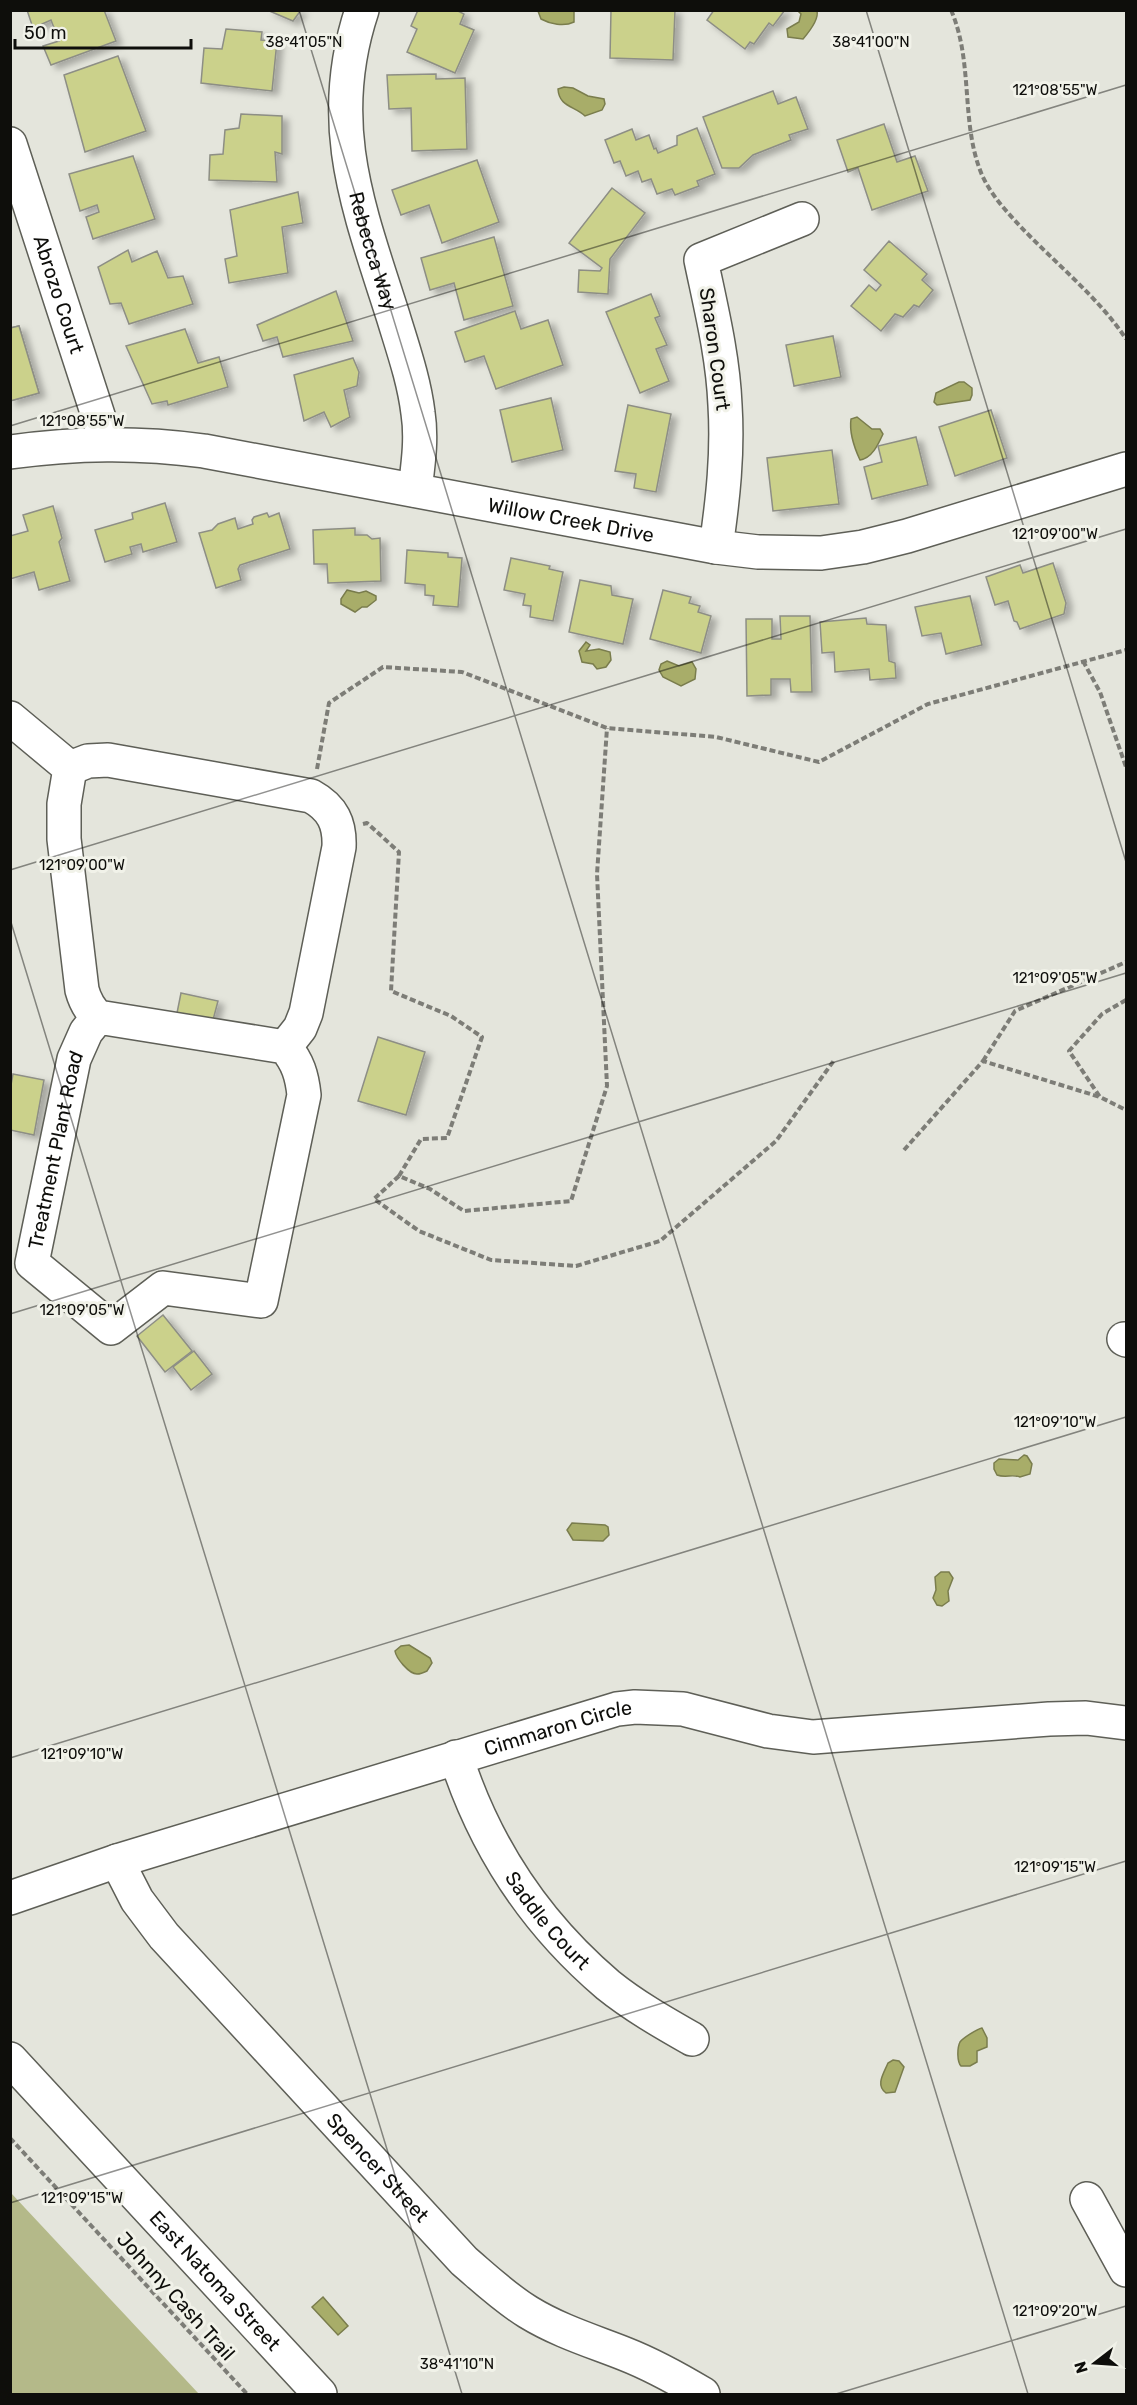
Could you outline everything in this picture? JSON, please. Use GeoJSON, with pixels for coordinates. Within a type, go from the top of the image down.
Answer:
{"type":"FeatureCollection","features":[{"type":"Feature","properties":{"kind":"street","name":"Rebecca Way"},"geometry":{"type":"LineString","coordinates":[[362,10],[352,45],[347,78],[345,129],[348,162],[355,195],[413,379],[419,416],[420,454],[415,490]]}},
{"type":"Feature","properties":{"kind":"street","name":"Abrozo Court"},"geometry":{"type":"LineString","coordinates":[[10,144],[107,443]]}},
{"type":"Feature","properties":{"kind":"street","name":"Sharon Court"},"geometry":{"type":"LineString","coordinates":[[716,547],[724,486],[725,403],[718,342],[701,260],[802,219]]}},
{"type":"Feature","properties":{"kind":"street","name":"Willow Creek Drive"},"geometry":{"type":"LineString","coordinates":[[10,452],[107,443],[165,446],[204,451],[716,547],[758,552],[811,553],[863,547],[907,536],[1126,469]]}},
{"type":"Feature","properties":{"kind":"street"},"geometry":{"type":"LineString","coordinates":[[10,718],[70,768]]}},
{"type":"Feature","properties":{"kind":"street"},"geometry":{"type":"LineString","coordinates":[[108,760],[311,796],[321,801],[333,814],[340,830],[339,847],[306,1013],[300,1028],[285,1047],[98,1017],[85,1000],[82,990],[64,839],[64,804],[70,768],[88,761],[108,760]]}},
{"type":"Feature","properties":{"kind":"street","name":"Treatment Plant Road"},"geometry":{"type":"LineString","coordinates":[[98,1017],[86,1032],[74,1059],[32,1263],[111,1328],[163,1288],[261,1301],[304,1095],[302,1075],[294,1057],[285,1047]]}},
{"type":"Feature","properties":{"kind":"street","name":"Cimmaron Circle"},"geometry":{"type":"LineString","coordinates":[[10,1898],[117,1861],[456,1756],[594,1715],[635,1707],[683,1709],[768,1731],[813,1737],[1048,1719],[1086,1719],[1126,1723]]}},
{"type":"Feature","properties":{"kind":"street","name":"Saddle Court"},"geometry":{"type":"LineString","coordinates":[[456,1756],[469,1798],[491,1843],[508,1872],[538,1914],[572,1951],[609,1985],[650,2014],[692,2039]]}},
{"type":"Feature","properties":{"kind":"street","name":"Spencer Street"},"geometry":{"type":"LineString","coordinates":[[117,1861],[137,1900],[164,1936],[464,2260],[502,2294],[529,2313],[574,2336],[625,2354],[671,2375],[703,2394]]}},
{"type":"Feature","properties":{"kind":"street","name":"East Natoma Street"},"geometry":{"type":"LineString","coordinates":[[10,2059],[321,2394]]}},
{"type":"Feature","properties":{"kind":"street"},"geometry":{"type":"LineString","coordinates":[[1087,2199],[1126,2270]]}},
{"type":"Feature","properties":{"kind":"path"},"geometry":{"type":"LineString","coordinates":[[951,10],[963,50],[971,135],[983,176],[992,194],[1112,319],[1126,339]]}},
{"type":"Feature","properties":{"kind":"path"},"geometry":{"type":"LineString","coordinates":[[311,796],[329,703],[383,667],[462,672],[607,728],[716,737],[819,762],[928,704],[1126,650]]}},
{"type":"Feature","properties":{"kind":"path"},"geometry":{"type":"LineString","coordinates":[[1083,661],[1100,692],[1126,767]]}},
{"type":"Feature","properties":{"kind":"path"},"geometry":{"type":"LineString","coordinates":[[399,1176],[430,1189],[464,1211],[571,1201],[607,1086],[597,874],[607,728]]}},
{"type":"Feature","properties":{"kind":"path"},"geometry":{"type":"LineString","coordinates":[[340,830],[367,823],[399,852],[392,991],[451,1016],[483,1037],[447,1138],[421,1139],[399,1176],[374,1199],[419,1231],[491,1260],[576,1266],[660,1241],[776,1141],[835,1059]]}},
{"type":"Feature","properties":{"kind":"path"},"geometry":{"type":"LineString","coordinates":[[904,1150],[984,1061],[1015,1011],[1126,962]]}},
{"type":"Feature","properties":{"kind":"path"},"geometry":{"type":"LineString","coordinates":[[1100,1097],[1069,1051],[1102,1014],[1126,1000]]}},
{"type":"Feature","properties":{"kind":"path"},"geometry":{"type":"LineString","coordinates":[[984,1061],[1100,1097],[1126,1110]]}},
{"type":"Feature","properties":{"kind":"path","name":"Johnny Cash Trail"},"geometry":{"type":"LineString","coordinates":[[10,2138],[247,2394]]}},
{"type":"Feature","properties":{"kind":"shaded area"},"geometry":{"type":"Polygon","coordinates":[[[538,11],[574,11],[574,22],[562,25],[549,22],[541,19],[538,11]]]}},
{"type":"Feature","properties":{"kind":"shaded area"},"geometry":{"type":"Polygon","coordinates":[[[798,11],[817,11],[815,22],[803,39],[788,37],[787,29],[799,22],[801,14],[798,11]]]}},
{"type":"Feature","properties":{"kind":"shaded area"},"geometry":{"type":"Polygon","coordinates":[[[564,87],[604,99],[605,104],[602,110],[585,116],[568,106],[559,95],[558,89],[564,87]]]}},
{"type":"Feature","properties":{"kind":"shaded area"},"geometry":{"type":"Polygon","coordinates":[[[959,382],[964,382],[972,388],[970,400],[937,405],[934,402],[936,393],[959,382]]]}},
{"type":"Feature","properties":{"kind":"shaded area"},"geometry":{"type":"Polygon","coordinates":[[[857,417],[872,429],[880,429],[883,434],[871,454],[860,460],[851,429],[851,419],[857,417]]]}},
{"type":"Feature","properties":{"kind":"shaded area"},"geometry":{"type":"Polygon","coordinates":[[[347,590],[359,593],[366,591],[376,596],[376,600],[355,612],[341,604],[341,599],[347,590]]]}},
{"type":"Feature","properties":{"kind":"shaded area"},"geometry":{"type":"Polygon","coordinates":[[[586,642],[590,645],[586,651],[599,649],[610,652],[611,660],[606,667],[597,669],[593,664],[582,662],[579,651],[586,642]]]}},
{"type":"Feature","properties":{"kind":"shaded area"},"geometry":{"type":"Polygon","coordinates":[[[667,661],[679,666],[692,662],[696,669],[695,679],[681,686],[663,677],[659,670],[661,664],[667,661]]]}},
{"type":"Feature","properties":{"kind":"shaded area"},"geometry":{"type":"Polygon","coordinates":[[[1024,1455],[1032,1464],[1030,1474],[1020,1477],[997,1475],[994,1463],[999,1459],[1018,1460],[1024,1455]]]}},
{"type":"Feature","properties":{"kind":"shaded area"},"geometry":{"type":"Polygon","coordinates":[[[572,1523],[605,1525],[608,1527],[609,1535],[603,1541],[573,1540],[567,1530],[572,1523]]]}},
{"type":"Feature","properties":{"kind":"shaded area"},"geometry":{"type":"Polygon","coordinates":[[[941,1572],[949,1572],[953,1578],[948,1591],[949,1601],[942,1606],[937,1605],[933,1598],[936,1590],[935,1577],[941,1572]]]}},
{"type":"Feature","properties":{"kind":"shaded area"},"geometry":{"type":"Polygon","coordinates":[[[409,1645],[430,1658],[432,1663],[427,1671],[414,1673],[400,1661],[395,1651],[401,1646],[409,1645]]]}},
{"type":"Feature","properties":{"kind":"shaded area"},"geometry":{"type":"Polygon","coordinates":[[[982,2028],[987,2038],[987,2047],[977,2051],[977,2062],[970,2066],[961,2066],[958,2055],[960,2042],[982,2028]]]}},
{"type":"Feature","properties":{"kind":"shaded area"},"geometry":{"type":"Polygon","coordinates":[[[893,2060],[899,2061],[904,2067],[895,2092],[886,2093],[881,2086],[881,2079],[888,2063],[893,2060]]]}},
{"type":"Feature","properties":{"kind":"shaded area"},"geometry":{"type":"Polygon","coordinates":[[[11,2193],[199,2394],[11,2394],[11,2193]]]}},
{"type":"Feature","properties":{"kind":"shaded area"},"geometry":{"type":"Polygon","coordinates":[[[323,2297],[348,2326],[338,2335],[312,2307],[323,2297]]]}},
{"type":"Feature","properties":{"kind":"building"},"geometry":{"type":"Polygon","coordinates":[[[27,10],[104,10],[116,41],[51,65],[43,46],[59,41],[51,20],[33,28],[27,10]]]}},
{"type":"Feature","properties":{"kind":"building"},"geometry":{"type":"Polygon","coordinates":[[[267,10],[301,10],[293,21],[267,10]]]}},
{"type":"Feature","properties":{"kind":"building"},"geometry":{"type":"Polygon","coordinates":[[[418,10],[456,10],[464,14],[460,24],[474,30],[455,73],[407,52],[417,29],[411,26],[418,10]]]}},
{"type":"Feature","properties":{"kind":"building"},"geometry":{"type":"Polygon","coordinates":[[[611,10],[675,10],[673,60],[610,58],[611,10]]]}},
{"type":"Feature","properties":{"kind":"building"},"geometry":{"type":"Polygon","coordinates":[[[714,10],[785,10],[773,26],[769,23],[754,44],[750,42],[745,49],[707,20],[714,10]]]}},
{"type":"Feature","properties":{"kind":"building"},"geometry":{"type":"Polygon","coordinates":[[[226,29],[262,32],[261,40],[277,41],[272,91],[201,83],[204,48],[222,49],[226,29]]]}},
{"type":"Feature","properties":{"kind":"building"},"geometry":{"type":"Polygon","coordinates":[[[118,56],[146,131],[85,152],[64,75],[118,56]]]}},
{"type":"Feature","properties":{"kind":"building"},"geometry":{"type":"Polygon","coordinates":[[[436,74],[436,79],[465,78],[467,149],[412,151],[411,108],[389,109],[387,75],[436,74]]]}},
{"type":"Feature","properties":{"kind":"building"},"geometry":{"type":"Polygon","coordinates":[[[773,91],[778,104],[796,97],[808,129],[789,135],[791,140],[753,155],[739,168],[722,168],[703,117],[773,91]]]}},
{"type":"Feature","properties":{"kind":"building"},"geometry":{"type":"Polygon","coordinates":[[[241,114],[282,116],[282,154],[275,152],[277,182],[209,180],[210,155],[223,154],[225,130],[239,128],[241,114]]]}},
{"type":"Feature","properties":{"kind":"building"},"geometry":{"type":"Polygon","coordinates":[[[884,124],[897,162],[915,156],[928,191],[872,210],[858,168],[848,172],[837,140],[884,124]]]}},
{"type":"Feature","properties":{"kind":"building"},"geometry":{"type":"Polygon","coordinates":[[[697,128],[715,174],[697,181],[699,186],[675,195],[672,189],[657,194],[651,179],[642,182],[638,171],[626,176],[620,161],[614,163],[605,140],[632,129],[636,140],[649,135],[658,153],[677,145],[677,136],[697,128]]]}},
{"type":"Feature","properties":{"kind":"building"},"geometry":{"type":"Polygon","coordinates":[[[133,156],[155,219],[93,239],[86,217],[99,212],[97,205],[80,211],[69,174],[133,156]]]}},
{"type":"Feature","properties":{"kind":"building"},"geometry":{"type":"Polygon","coordinates":[[[477,160],[499,222],[442,243],[429,205],[401,215],[392,190],[477,160]]]}},
{"type":"Feature","properties":{"kind":"building"},"geometry":{"type":"Polygon","coordinates":[[[612,188],[645,213],[610,259],[608,294],[578,292],[579,270],[600,271],[602,268],[569,243],[612,188]]]}},
{"type":"Feature","properties":{"kind":"building"},"geometry":{"type":"Polygon","coordinates":[[[298,192],[303,223],[282,227],[288,273],[229,283],[225,259],[237,256],[230,210],[298,192]]]}},
{"type":"Feature","properties":{"kind":"building"},"geometry":{"type":"Polygon","coordinates":[[[494,237],[513,306],[464,320],[454,283],[430,290],[421,258],[494,237]]]}},
{"type":"Feature","properties":{"kind":"building"},"geometry":{"type":"Polygon","coordinates":[[[889,241],[927,274],[922,280],[933,290],[919,307],[914,305],[903,317],[895,314],[881,331],[851,306],[869,285],[876,291],[881,285],[864,270],[889,241]]]}},
{"type":"Feature","properties":{"kind":"building"},"geometry":{"type":"Polygon","coordinates":[[[128,250],[132,262],[157,251],[168,278],[183,276],[193,304],[129,324],[121,303],[110,304],[98,267],[128,250]]]}},
{"type":"Feature","properties":{"kind":"building"},"geometry":{"type":"Polygon","coordinates":[[[336,291],[353,341],[283,357],[277,337],[263,341],[257,325],[336,291]]]}},
{"type":"Feature","properties":{"kind":"building"},"geometry":{"type":"Polygon","coordinates":[[[651,294],[660,316],[655,318],[667,345],[656,349],[669,381],[640,393],[606,312],[651,294]]]}},
{"type":"Feature","properties":{"kind":"building"},"geometry":{"type":"Polygon","coordinates":[[[515,311],[521,329],[548,320],[563,365],[496,389],[484,356],[465,362],[455,332],[515,311]]]}},
{"type":"Feature","properties":{"kind":"building"},"geometry":{"type":"Polygon","coordinates":[[[19,326],[39,393],[10,401],[10,328],[19,326]]]}},
{"type":"Feature","properties":{"kind":"building"},"geometry":{"type":"Polygon","coordinates":[[[19,326],[39,393],[10,401],[10,328],[19,326]]]}},
{"type":"Feature","properties":{"kind":"building"},"geometry":{"type":"Polygon","coordinates":[[[185,329],[198,363],[219,357],[228,387],[168,405],[167,401],[152,404],[126,346],[185,329]]]}},
{"type":"Feature","properties":{"kind":"building"},"geometry":{"type":"Polygon","coordinates":[[[833,336],[841,377],[794,386],[786,345],[833,336]]]}},
{"type":"Feature","properties":{"kind":"building"},"geometry":{"type":"Polygon","coordinates":[[[353,358],[359,372],[357,386],[344,390],[350,417],[331,427],[324,412],[304,421],[294,375],[353,358]]]}},
{"type":"Feature","properties":{"kind":"building"},"geometry":{"type":"Polygon","coordinates":[[[551,398],[563,450],[512,462],[500,410],[551,398]]]}},
{"type":"Feature","properties":{"kind":"building"},"geometry":{"type":"Polygon","coordinates":[[[628,405],[671,414],[656,492],[634,488],[636,474],[615,471],[628,405]]]}},
{"type":"Feature","properties":{"kind":"building"},"geometry":{"type":"Polygon","coordinates":[[[991,410],[1007,458],[955,476],[939,427],[991,410]]]}},
{"type":"Feature","properties":{"kind":"building"},"geometry":{"type":"Polygon","coordinates":[[[916,437],[928,485],[872,499],[864,467],[882,462],[878,446],[916,437]]]}},
{"type":"Feature","properties":{"kind":"building"},"geometry":{"type":"Polygon","coordinates":[[[832,450],[839,504],[773,511],[767,458],[832,450]]]}},
{"type":"Feature","properties":{"kind":"building"},"geometry":{"type":"Polygon","coordinates":[[[165,503],[177,542],[143,552],[141,544],[130,547],[132,554],[105,562],[95,530],[133,519],[132,513],[165,503]]]}},
{"type":"Feature","properties":{"kind":"building"},"geometry":{"type":"Polygon","coordinates":[[[53,506],[62,538],[59,542],[70,581],[39,590],[34,572],[10,579],[10,536],[28,531],[23,515],[53,506]]]}},
{"type":"Feature","properties":{"kind":"building"},"geometry":{"type":"Polygon","coordinates":[[[267,513],[269,517],[279,513],[290,549],[240,565],[238,569],[241,580],[216,588],[199,533],[212,530],[218,524],[235,518],[238,529],[253,524],[254,517],[267,513]]]}},
{"type":"Feature","properties":{"kind":"building"},"geometry":{"type":"Polygon","coordinates":[[[355,528],[355,535],[367,535],[372,539],[380,538],[381,581],[328,583],[327,564],[314,564],[313,530],[355,528]]]}},
{"type":"Feature","properties":{"kind":"building"},"geometry":{"type":"Polygon","coordinates":[[[407,550],[448,553],[448,557],[462,558],[458,607],[433,605],[434,596],[425,595],[425,585],[405,583],[407,550]]]}},
{"type":"Feature","properties":{"kind":"building"},"geometry":{"type":"Polygon","coordinates":[[[511,558],[550,566],[549,569],[563,572],[553,621],[530,617],[531,606],[523,605],[525,594],[504,590],[511,558]]]}},
{"type":"Feature","properties":{"kind":"building"},"geometry":{"type":"Polygon","coordinates":[[[1053,563],[1066,603],[1064,614],[1020,629],[1014,621],[1008,601],[995,605],[986,577],[1020,565],[1023,573],[1053,563]]]}},
{"type":"Feature","properties":{"kind":"building"},"geometry":{"type":"Polygon","coordinates":[[[580,580],[611,586],[612,595],[633,599],[623,644],[569,632],[580,580]]]}},
{"type":"Feature","properties":{"kind":"building"},"geometry":{"type":"Polygon","coordinates":[[[663,590],[691,597],[689,603],[700,606],[698,612],[711,616],[701,653],[650,639],[663,590]]]}},
{"type":"Feature","properties":{"kind":"building"},"geometry":{"type":"Polygon","coordinates":[[[970,596],[982,645],[946,654],[941,633],[922,636],[915,607],[970,596]]]}},
{"type":"Feature","properties":{"kind":"building"},"geometry":{"type":"Polygon","coordinates":[[[780,616],[810,616],[812,692],[791,692],[790,679],[771,679],[771,695],[747,696],[746,619],[772,619],[772,639],[781,639],[780,616]]]}},
{"type":"Feature","properties":{"kind":"building"},"geometry":{"type":"Polygon","coordinates":[[[866,618],[867,624],[886,625],[889,661],[895,663],[896,678],[870,680],[869,669],[835,672],[834,652],[822,653],[820,622],[866,618]]]}},
{"type":"Feature","properties":{"kind":"building"},"geometry":{"type":"Polygon","coordinates":[[[181,993],[218,1001],[213,1020],[177,1013],[181,993]]]}},
{"type":"Feature","properties":{"kind":"building"},"geometry":{"type":"Polygon","coordinates":[[[378,1037],[425,1052],[406,1115],[358,1101],[378,1037]]]}},
{"type":"Feature","properties":{"kind":"building"},"geometry":{"type":"Polygon","coordinates":[[[13,1074],[44,1080],[34,1135],[10,1130],[10,1090],[13,1074]]]}},
{"type":"Feature","properties":{"kind":"building"},"geometry":{"type":"Polygon","coordinates":[[[163,1315],[192,1351],[165,1372],[137,1336],[163,1315]]]}},
{"type":"Feature","properties":{"kind":"building"},"geometry":{"type":"Polygon","coordinates":[[[194,1351],[212,1374],[191,1390],[173,1367],[194,1351]]]}}]}
